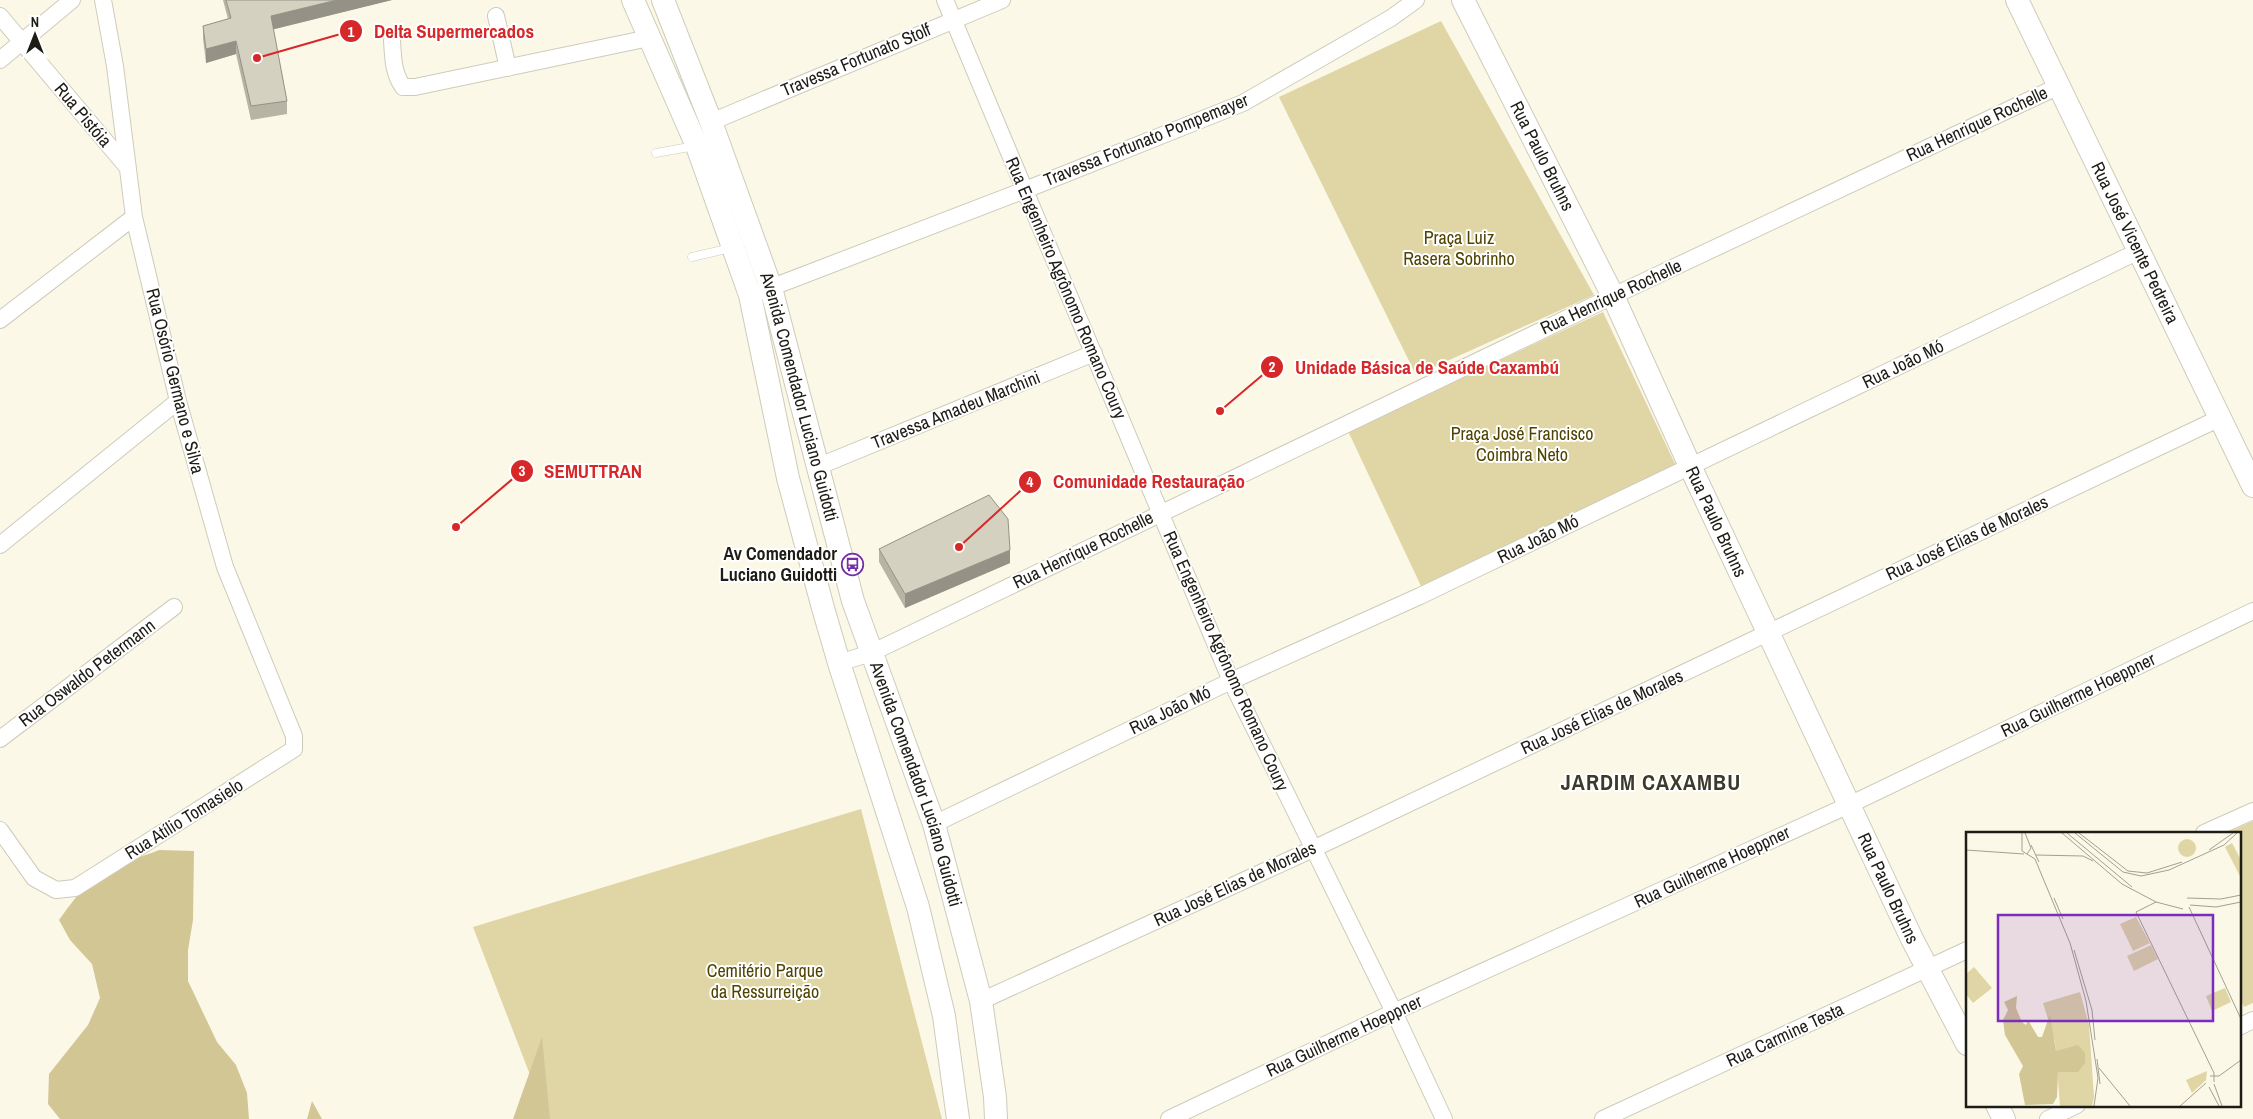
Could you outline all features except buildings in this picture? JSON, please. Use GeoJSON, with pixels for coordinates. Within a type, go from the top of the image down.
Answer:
{"type":"FeatureCollection","features":[{"type":"Feature","properties":{"kind":"main road","name":"Avenida Comendador Luciano Guidotti"},"geometry":{"type":"LineString","coordinates":[[633,0],[697,146],[750,295],[788,478],[838,663],[918,907],[944,1016],[958,1119]]}},
{"type":"Feature","properties":{"kind":"main road","name":"Avenida Comendador Luciano Guidotti"},"geometry":{"type":"LineString","coordinates":[[663,0],[711,122],[771,288],[853,601],[934,824],[981,1001],[995,1097],[996,1119]]}},
{"type":"Feature","properties":{"kind":"main road","name":"Rua Paulo Bruhns"},"geometry":{"type":"LineString","coordinates":[[1463,0],[1613,296],[1690,466],[1849,805],[1928,970],[1966,1042]]}},
{"type":"Feature","properties":{"kind":"main road","name":"Rua José Vicente Pedreira"},"geometry":{"type":"LineString","coordinates":[[2017,0],[2253,486]]}},
{"type":"Feature","properties":{"kind":"main road"},"geometry":{"type":"LineString","coordinates":[[1998,1106],[2004,1119]]}},
{"type":"Feature","properties":{"kind":"street"},"geometry":{"type":"LineString","coordinates":[[0,60],[72,0]]}},
{"type":"Feature","properties":{"kind":"street","name":"Rua Osório Germano e Silva"},"geometry":{"type":"LineString","coordinates":[[103,0],[115,66],[134,218],[178,401],[225,567],[294,736],[294,749]]}},
{"type":"Feature","properties":{"kind":"street","name":"Rua Engenheiro Agrônomo Romano Coury"},"geometry":{"type":"LineString","coordinates":[[945,0],[1231,681],[1394,1012],[1444,1119]]}},
{"type":"Feature","properties":{"kind":"street","name":"Travessa Fortunato Stolf"},"geometry":{"type":"LineString","coordinates":[[711,122],[1002,0]]}},
{"type":"Feature","properties":{"kind":"street","name":"Travessa Fortunato Pompemayer"},"geometry":{"type":"LineString","coordinates":[[750,295],[1024,190],[1243,103],[1391,18],[1416,0]]}},
{"type":"Feature","properties":{"kind":"street","name":"Rua Pistóia"},"geometry":{"type":"LineString","coordinates":[[0,16],[128,168]]}},
{"type":"Feature","properties":{"kind":"street"},"geometry":{"type":"LineString","coordinates":[[496,16],[508,68]]}},
{"type":"Feature","properties":{"kind":"street"},"geometry":{"type":"LineString","coordinates":[[392,40],[393,61],[398,80],[403,87],[416,87],[649,38]]}},
{"type":"Feature","properties":{"kind":"street","name":"Rua Henrique Rochelle"},"geometry":{"type":"LineString","coordinates":[[838,663],[872,653],[1613,296],[2059,86]]}},
{"type":"Feature","properties":{"kind":"street"},"geometry":{"type":"LineString","coordinates":[[0,320],[134,218]]}},
{"type":"Feature","properties":{"kind":"street","name":"Rua João Mó"},"geometry":{"type":"LineString","coordinates":[[934,824],[1231,681],[1420,596],[2139,251]]}},
{"type":"Feature","properties":{"kind":"street","name":"Travessa Amadeu Marchini"},"geometry":{"type":"LineString","coordinates":[[817,467],[1094,353]]}},
{"type":"Feature","properties":{"kind":"street"},"geometry":{"type":"LineString","coordinates":[[0,546],[178,401]]}},
{"type":"Feature","properties":{"kind":"street","name":"Rua José Elias de Morales"},"geometry":{"type":"LineString","coordinates":[[981,1001],[1313,849],[2220,418]]}},
{"type":"Feature","properties":{"kind":"street","name":"Rua Oswaldo Petermann"},"geometry":{"type":"LineString","coordinates":[[0,739],[174,607]]}},
{"type":"Feature","properties":{"kind":"street","name":"Rua Guilherme Hoeppner"},"geometry":{"type":"LineString","coordinates":[[1169,1119],[1394,1012],[1849,805],[2253,611]]}},
{"type":"Feature","properties":{"kind":"street","name":"Rua Atílio Tomasielo"},"geometry":{"type":"LineString","coordinates":[[0,830],[34,878],[56,890],[75,888],[294,749]]}},
{"type":"Feature","properties":{"kind":"street"},"geometry":{"type":"LineString","coordinates":[[2206,832],[2253,811]]}},
{"type":"Feature","properties":{"kind":"street","name":"Rua Carmine Testa"},"geometry":{"type":"LineString","coordinates":[[1603,1119],[1928,970],[1966,951]]}},
{"type":"Feature","properties":{"kind":"street"},"geometry":{"type":"LineString","coordinates":[[2240,1026],[2253,1020]]}},
{"type":"Feature","properties":{"kind":"street"},"geometry":{"type":"LineString","coordinates":[[2048,1119],[2075,1106]]}},
{"type":"Feature","properties":{"kind":"lane"},"geometry":{"type":"LineString","coordinates":[[656,154],[697,146]]}},
{"type":"Feature","properties":{"kind":"lane"},"geometry":{"type":"LineString","coordinates":[[692,257],[733,247]]}},
{"type":"Feature","properties":{"kind":"green space","name":"Praça Luiz Rasera Sobrinho"},"geometry":{"type":"Polygon","coordinates":[[[1441,21],[1594,295],[1416,375],[1279,97],[1441,21]]]}},
{"type":"Feature","properties":{"kind":"green space","name":"Praça José Francisco Coimbra Neto"},"geometry":{"type":"Polygon","coordinates":[[[1603,312],[1676,466],[1421,586],[1348,431],[1603,312]]]}},
{"type":"Feature","properties":{"kind":"green space","name":"Cemitério Parque da Ressurreição"},"geometry":{"type":"Polygon","coordinates":[[[861,809],[942,1119],[547,1119],[473,927],[861,809]]]}},
{"type":"Feature","properties":{"kind":"green space"},"geometry":{"type":"Polygon","coordinates":[[[2253,821],[2253,1003],[2244,1007],[2240,998],[2240,832],[2228,832],[2253,821]]]}},
{"type":"Feature","properties":{"kind":"shaded area"},"geometry":{"type":"Polygon","coordinates":[[[159,850],[194,851],[193,920],[188,950],[188,981],[217,1042],[236,1065],[247,1093],[249,1119],[60,1119],[48,1104],[49,1074],[88,1025],[100,998],[92,964],[70,940],[59,920],[92,880],[120,865],[159,850]]]}},
{"type":"Feature","properties":{"kind":"shaded area"},"geometry":{"type":"Polygon","coordinates":[[[542,1037],[550,1119],[513,1119],[542,1037]]]}},
{"type":"Feature","properties":{"kind":"shaded area"},"geometry":{"type":"Polygon","coordinates":[[[312,1101],[322,1119],[307,1119],[312,1101]]]}},
{"type":"Feature","properties":{"kind":"place","name":"Delta Supermercados"},"geometry":{"type":"Point","coordinates":[257,58]}},
{"type":"Feature","properties":{"kind":"place","name":"Unidade Básica de Saúde Caxambú"},"geometry":{"type":"Point","coordinates":[1220,411]}},
{"type":"Feature","properties":{"kind":"place","name":"SEMUTTRAN"},"geometry":{"type":"Point","coordinates":[456,527]}},
{"type":"Feature","properties":{"kind":"place","name":"Comunidade Restauração"},"geometry":{"type":"Point","coordinates":[959,547]}},
{"type":"Feature","properties":{"kind":"place","name":"Av Comendador Luciano Guidotti"},"geometry":{"type":"Point","coordinates":[853,564]}},
{"type":"Feature","properties":{"kind":"district","name":"JARDIM CAXAMBU"},"geometry":{"type":"Point","coordinates":[1651,782]}}]}
